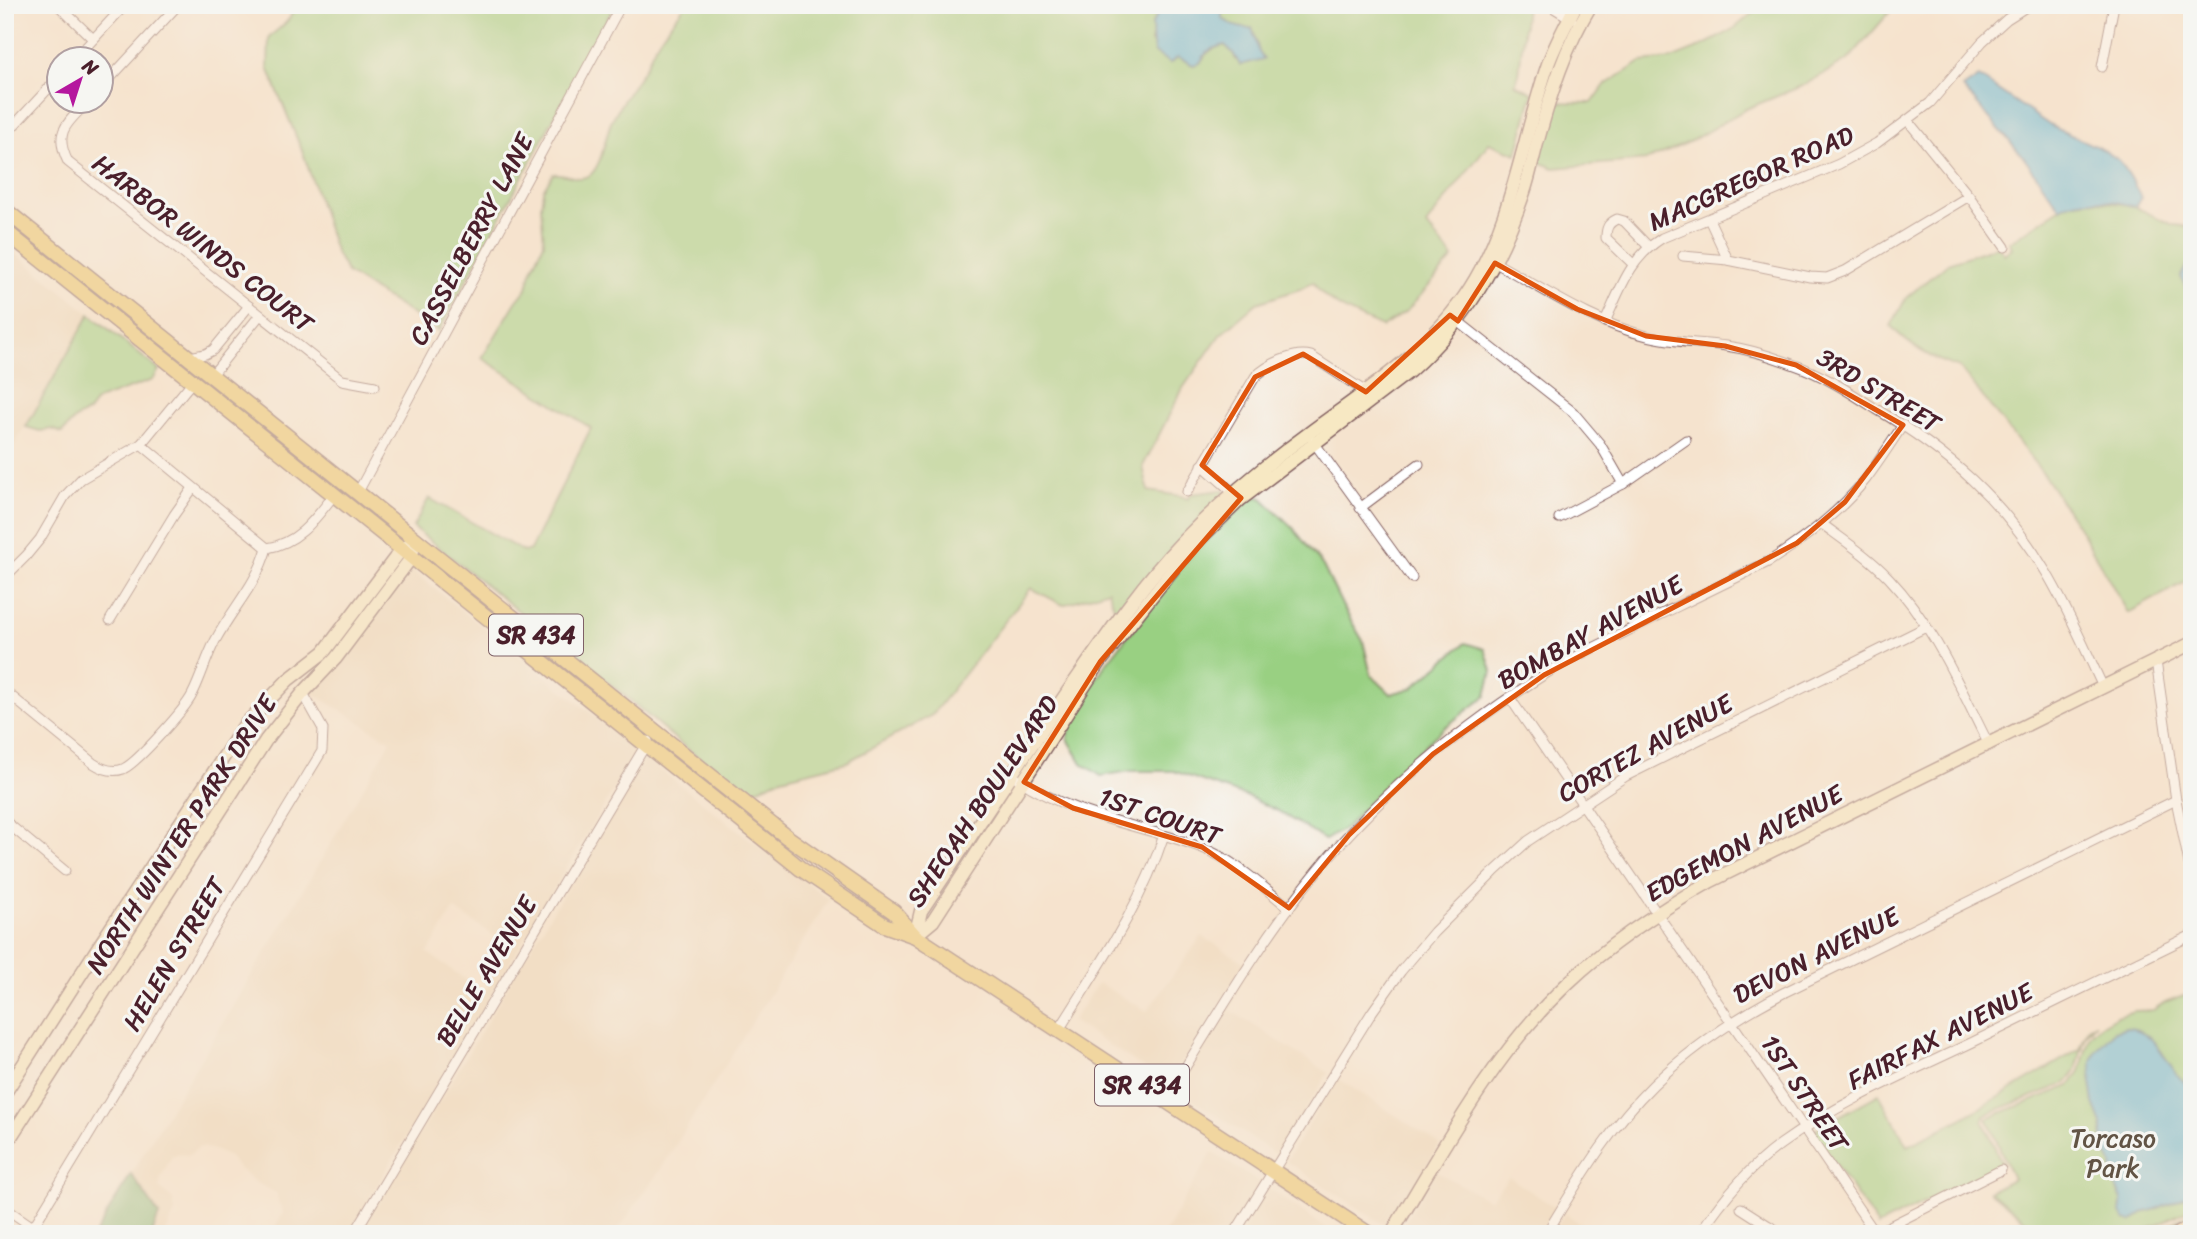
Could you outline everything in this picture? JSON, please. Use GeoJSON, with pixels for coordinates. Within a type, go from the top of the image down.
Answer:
{"type":"FeatureCollection","features":[{"type":"Feature","properties":{"kind":"main road","name":"SR 434"},"geometry":{"type":"LineString","coordinates":[[5,210],[787,837],[894,912],[915,936]]}},
{"type":"Feature","properties":{"kind":"main road","name":"SR 434"},"geometry":{"type":"LineString","coordinates":[[5,231],[575,689],[820,882],[884,925],[915,936],[1370,1234]]}},
{"type":"Feature","properties":{"kind":"main road"},"geometry":{"type":"LineString","coordinates":[[174,366],[193,373],[212,375]]}},
{"type":"Feature","properties":{"kind":"main road"},"geometry":{"type":"LineString","coordinates":[[192,382],[204,380],[230,390]]}},
{"type":"Feature","properties":{"kind":"main road"},"geometry":{"type":"LineString","coordinates":[[575,689],[614,698]]}},
{"type":"Feature","properties":{"kind":"street"},"geometry":{"type":"LineString","coordinates":[[58,5],[93,39]]}},
{"type":"Feature","properties":{"kind":"street"},"geometry":{"type":"LineString","coordinates":[[87,46],[125,5]]}},
{"type":"Feature","properties":{"kind":"street"},"geometry":{"type":"LineString","coordinates":[[116,72],[178,5]]}},
{"type":"Feature","properties":{"kind":"street","name":"CASSELBERRY LANE"},"geometry":{"type":"LineString","coordinates":[[358,492],[621,5]]}},
{"type":"Feature","properties":{"kind":"street"},"geometry":{"type":"LineString","coordinates":[[1549,5],[1575,21]]}},
{"type":"Feature","properties":{"kind":"street","name":"SHEOAH BOULEVARD"},"geometry":{"type":"LineString","coordinates":[[915,936],[921,911],[1011,774],[1094,654],[1182,542],[1311,439],[1476,297],[1525,191],[1575,21],[1576,5]]}},
{"type":"Feature","properties":{"kind":"street","name":"SHEOAH BOULEVARD"},"geometry":{"type":"LineString","coordinates":[[1575,21],[1591,5]]}},
{"type":"Feature","properties":{"kind":"street","name":"MACGREGOR ROAD"},"geometry":{"type":"LineString","coordinates":[[1605,322],[1626,276],[1648,246],[1839,164],[1877,143],[1930,103],[1982,42],[2007,19],[2029,5]]}},
{"type":"Feature","properties":{"kind":"street"},"geometry":{"type":"LineString","coordinates":[[2102,67],[2114,5]]}},
{"type":"Feature","properties":{"kind":"street"},"geometry":{"type":"LineString","coordinates":[[5,135],[46,91]]}},
{"type":"Feature","properties":{"kind":"street","name":"HARBOR WINDS COURT"},"geometry":{"type":"LineString","coordinates":[[75,116],[61,136],[61,148],[68,162],[342,380],[375,386]]}},
{"type":"Feature","properties":{"kind":"street"},"geometry":{"type":"LineString","coordinates":[[1908,121],[1969,196],[2005,247]]}},
{"type":"Feature","properties":{"kind":"street"},"geometry":{"type":"LineString","coordinates":[[1683,257],[1728,260],[1827,278],[1845,271],[1969,196]]}},
{"type":"Feature","properties":{"kind":"street"},"geometry":{"type":"LineString","coordinates":[[1633,264],[1606,238],[1606,229],[1610,223],[1617,219],[1623,221],[1648,246]]}},
{"type":"Feature","properties":{"kind":"street"},"geometry":{"type":"LineString","coordinates":[[1709,219],[1728,260]]}},
{"type":"Feature","properties":{"kind":"street","name":"3RD STREET"},"geometry":{"type":"LineString","coordinates":[[1491,261],[1577,309],[1646,336],[1678,343],[1725,346],[1760,353],[1796,365],[1841,387],[1903,425],[1944,455],[2002,509],[2048,575],[2103,687]]}},
{"type":"Feature","properties":{"kind":"street"},"geometry":{"type":"LineString","coordinates":[[189,357],[213,350],[249,306]]}},
{"type":"Feature","properties":{"kind":"street"},"geometry":{"type":"LineString","coordinates":[[212,375],[260,315]]}},
{"type":"Feature","properties":{"kind":"street"},"geometry":{"type":"LineString","coordinates":[[1454,318],[1573,412],[1600,444],[1623,484]]}},
{"type":"Feature","properties":{"kind":"street","name":"SHEOAH BOULEVARD"},"geometry":{"type":"LineString","coordinates":[[1311,439],[1410,371],[1434,349],[1454,318]]}},
{"type":"Feature","properties":{"kind":"street"},"geometry":{"type":"LineString","coordinates":[[227,332],[239,341]]}},
{"type":"Feature","properties":{"kind":"street"},"geometry":{"type":"LineString","coordinates":[[1187,492],[1261,371],[1303,354],[1311,356],[1366,392]]}},
{"type":"Feature","properties":{"kind":"street"},"geometry":{"type":"LineString","coordinates":[[5,577],[40,539],[65,496],[80,479],[141,444],[192,382]]}},
{"type":"Feature","properties":{"kind":"street","name":"BOMBAY AVENUE"},"geometry":{"type":"LineString","coordinates":[[1166,1100],[1255,955],[1289,908],[1318,869],[1403,780],[1468,727],[1544,675],[1770,561],[1822,524],[1845,502],[1865,480],[1903,425]]}},
{"type":"Feature","properties":{"kind":"street"},"geometry":{"type":"LineString","coordinates":[[1311,439],[1412,578]]}},
{"type":"Feature","properties":{"kind":"street"},"geometry":{"type":"LineString","coordinates":[[1559,518],[1623,484],[1686,440]]}},
{"type":"Feature","properties":{"kind":"street"},"geometry":{"type":"LineString","coordinates":[[141,444],[267,548],[281,546],[300,534],[334,495]]}},
{"type":"Feature","properties":{"kind":"street"},"geometry":{"type":"LineString","coordinates":[[1360,508],[1419,464]]}},
{"type":"Feature","properties":{"kind":"street"},"geometry":{"type":"LineString","coordinates":[[1202,466],[1237,496]]}},
{"type":"Feature","properties":{"kind":"street"},"geometry":{"type":"LineString","coordinates":[[110,620],[193,488]]}},
{"type":"Feature","properties":{"kind":"street","name":"SHEOAH BOULEVARD"},"geometry":{"type":"LineString","coordinates":[[915,936],[933,921],[1100,662],[1188,550],[1237,496]]}},
{"type":"Feature","properties":{"kind":"street"},"geometry":{"type":"LineString","coordinates":[[1822,524],[1888,577],[1911,602],[1942,651],[1989,745]]}},
{"type":"Feature","properties":{"kind":"street","name":"NORTH WINTER PARK DRIVE"},"geometry":{"type":"LineString","coordinates":[[5,1146],[266,740],[303,693],[337,658],[416,540]]}},
{"type":"Feature","properties":{"kind":"street"},"geometry":{"type":"LineString","coordinates":[[5,691],[93,763],[111,771],[123,769],[182,712],[193,694],[216,639],[254,582],[267,548]]}},
{"type":"Feature","properties":{"kind":"street","name":"NORTH WINTER PARK DRIVE"},"geometry":{"type":"LineString","coordinates":[[5,1093],[244,726],[288,680],[324,652],[406,554]]}},
{"type":"Feature","properties":{"kind":"street","name":"CORTEZ AVENUE"},"geometry":{"type":"LineString","coordinates":[[1234,1234],[1372,1012],[1401,971],[1434,932],[1528,841],[1583,804],[1666,755],[1926,626]]}},
{"type":"Feature","properties":{"kind":"street","name":"EDGEMON AVENUE"},"geometry":{"type":"LineString","coordinates":[[1391,1234],[1487,1078],[1529,1025],[1582,970],[1621,939],[1657,913],[1711,881],[2192,643]]}},
{"type":"Feature","properties":{"kind":"street"},"geometry":{"type":"LineString","coordinates":[[2156,661],[2176,800],[2192,878]]}},
{"type":"Feature","properties":{"kind":"street","name":"HELEN STREET"},"geometry":{"type":"LineString","coordinates":[[31,1230],[321,751],[323,729],[303,693]]}},
{"type":"Feature","properties":{"kind":"street","name":"1ST STREET"},"geometry":{"type":"LineString","coordinates":[[1510,698],[1876,1233]]}},
{"type":"Feature","properties":{"kind":"street","name":"BELLE AVENUE"},"geometry":{"type":"LineString","coordinates":[[354,1234],[655,731]]}},
{"type":"Feature","properties":{"kind":"street","name":"1ST COURT"},"geometry":{"type":"LineString","coordinates":[[1011,774],[1073,808],[1202,847],[1226,860],[1289,908]]}},
{"type":"Feature","properties":{"kind":"street","name":"DEVON AVENUE"},"geometry":{"type":"LineString","coordinates":[[1546,1234],[1581,1176],[1629,1112],[1652,1086],[1681,1060],[1732,1022],[1785,992],[2176,800]]}},
{"type":"Feature","properties":{"kind":"street"},"geometry":{"type":"LineString","coordinates":[[5,821],[65,871]]}},
{"type":"Feature","properties":{"kind":"street"},"geometry":{"type":"LineString","coordinates":[[1059,1030],[1135,908],[1164,835]]}},
{"type":"Feature","properties":{"kind":"street","name":"FAIRFAX AVENUE"},"geometry":{"type":"LineString","coordinates":[[1699,1234],[1745,1177],[1779,1145],[1804,1129],[1872,1091],[2192,935]]}},
{"type":"Feature","properties":{"kind":"street"},"geometry":{"type":"LineString","coordinates":[[1876,1233],[2001,1170]]}},
{"type":"Feature","properties":{"kind":"street"},"geometry":{"type":"LineString","coordinates":[[5,1208],[31,1230]]}},
{"type":"Feature","properties":{"kind":"street"},"geometry":{"type":"LineString","coordinates":[[1741,1208],[1766,1230],[1783,1234]]}},
{"type":"Feature","properties":{"kind":"street"},"geometry":{"type":"LineString","coordinates":[[2177,1234],[2192,1227]]}},
{"type":"Feature","properties":{"kind":"highlighted area"},"geometry":{"type":"Polygon","coordinates":[[[1495,263],[1577,309],[1646,336],[1725,346],[1796,365],[1903,425],[1845,502],[1797,543],[1544,675],[1433,754],[1349,835],[1289,908],[1202,847],[1073,808],[1024,782],[1100,662],[1241,498],[1202,465],[1255,377],[1303,354],[1366,392],[1450,315],[1458,321],[1495,263]]]}},
{"type":"Feature","properties":{"kind":"shaded area"},"geometry":{"type":"Polygon","coordinates":[[[5,245],[90,314],[5,461],[5,245]]]}},
{"type":"Feature","properties":{"kind":"shaded area"},"geometry":{"type":"Polygon","coordinates":[[[410,569],[637,750],[348,1234],[271,1234],[283,1213],[277,1193],[255,1182],[237,1167],[230,1157],[199,1147],[189,1155],[172,1156],[161,1177],[159,1188],[173,1200],[175,1212],[165,1234],[152,1234],[159,1215],[131,1174],[391,741],[311,692],[410,569]],[[454,909],[428,953],[484,993],[510,946],[454,909]]]}},
{"type":"Feature","properties":{"kind":"shaded area"},"geometry":{"type":"Polygon","coordinates":[[[645,757],[829,899],[660,1170],[615,1234],[360,1234],[645,757]]]}},
{"type":"Feature","properties":{"kind":"shaded area"},"geometry":{"type":"Polygon","coordinates":[[[1202,936],[1245,963],[1169,1084],[1072,1021],[1098,983],[1147,1011],[1202,936]]]}},
{"type":"Feature","properties":{"kind":"shaded area"},"geometry":{"type":"Polygon","coordinates":[[[1240,990],[1230,1010],[1328,1073],[1277,1155],[1178,1090],[1240,990]]]}},
{"type":"Feature","properties":{"kind":"shaded area"},"geometry":{"type":"Polygon","coordinates":[[[1337,1078],[1440,1144],[1389,1228],[1286,1161],[1337,1078]]]}},
{"type":"Feature","properties":{"kind":"shaded area"},"geometry":{"type":"Polygon","coordinates":[[[1212,1152],[1260,1183],[1228,1234],[1164,1234],[1212,1152]]]}},
{"type":"Feature","properties":{"kind":"shaded area"},"geometry":{"type":"Polygon","coordinates":[[[1435,1171],[1490,1200],[1509,1177],[1556,1208],[1540,1234],[1398,1234],[1435,1171]]]}},
{"type":"Feature","properties":{"kind":"shaded area"},"geometry":{"type":"Polygon","coordinates":[[[1268,1188],[1335,1234],[1240,1234],[1268,1188]]]}},
{"type":"Feature","properties":{"kind":"shaded area"},"geometry":{"type":"Polygon","coordinates":[[[1565,1213],[1596,1234],[1552,1234],[1565,1213]]]}},
{"type":"Feature","properties":{"kind":"green space"},"geometry":{"type":"Polygon","coordinates":[[[292,5],[615,5],[439,331],[347,273],[335,251],[305,158],[268,68],[269,37],[292,15],[292,5]]]}},
{"type":"Feature","properties":{"kind":"green space"},"geometry":{"type":"Polygon","coordinates":[[[685,5],[1163,5],[1152,24],[1151,42],[1193,65],[1200,63],[1210,51],[1225,45],[1236,60],[1264,59],[1259,52],[1252,28],[1236,26],[1222,18],[1222,5],[1526,5],[1519,74],[1515,84],[1533,93],[1517,154],[1489,143],[1426,225],[1453,258],[1407,311],[1382,327],[1334,303],[1313,282],[1257,303],[1220,335],[1183,388],[1143,466],[1148,491],[1188,499],[1191,494],[1222,490],[1225,492],[1117,615],[1108,590],[1063,605],[1031,588],[932,715],[847,762],[782,778],[745,794],[413,527],[429,498],[524,552],[530,550],[591,428],[482,358],[527,288],[544,243],[541,207],[543,190],[553,174],[581,178],[590,175],[594,170],[616,113],[644,69],[659,39],[685,5]]]}},
{"type":"Feature","properties":{"kind":"green space"},"geometry":{"type":"Polygon","coordinates":[[[1763,5],[1896,5],[1848,60],[1804,85],[1746,109],[1689,142],[1648,160],[1554,168],[1538,162],[1554,102],[1592,103],[1605,85],[1641,62],[1671,59],[1696,49],[1731,31],[1763,5]]]}},
{"type":"Feature","properties":{"kind":"green space"},"geometry":{"type":"Polygon","coordinates":[[[2091,200],[2131,205],[2173,225],[2192,227],[2192,256],[2181,276],[2192,304],[2192,584],[2189,580],[2128,613],[2081,531],[2041,471],[1960,368],[1923,352],[1891,326],[1906,298],[1948,263],[1998,246],[2004,254],[2012,248],[2009,242],[2069,203],[2091,200]]]}},
{"type":"Feature","properties":{"kind":"green space"},"geometry":{"type":"Polygon","coordinates":[[[90,314],[159,370],[153,380],[97,400],[88,412],[75,419],[62,433],[52,429],[40,431],[26,427],[90,314]]]}},
{"type":"Feature","properties":{"kind":"green space"},"geometry":{"type":"Polygon","coordinates":[[[1253,496],[1262,498],[1293,528],[1323,566],[1363,641],[1371,675],[1391,694],[1412,688],[1465,643],[1485,649],[1492,671],[1486,696],[1444,728],[1398,770],[1347,827],[1325,840],[1278,811],[1248,797],[1174,771],[1130,771],[1101,776],[1082,763],[1068,739],[1072,717],[1105,665],[1192,554],[1253,496]]]}},
{"type":"Feature","properties":{"kind":"green space","name":"Torcaso Park"},"geometry":{"type":"Polygon","coordinates":[[[2192,992],[2192,1208],[2139,1234],[2042,1234],[1990,1191],[2013,1179],[1987,1118],[2070,1086],[2080,1071],[2090,1036],[2100,1026],[2117,1016],[2134,1011],[2153,1010],[2165,1002],[2192,992]]]}},
{"type":"Feature","properties":{"kind":"green space"},"geometry":{"type":"Polygon","coordinates":[[[2096,1023],[2086,1034],[2076,1070],[2067,1083],[1984,1115],[1983,1120],[2002,1164],[1878,1226],[1812,1131],[1879,1094],[1908,1146],[1961,1119],[2080,1049],[2088,1028],[2096,1023]]]}},
{"type":"Feature","properties":{"kind":"green space"},"geometry":{"type":"Polygon","coordinates":[[[131,1174],[159,1215],[152,1234],[95,1234],[131,1174]]]}},
{"type":"Feature","properties":{"kind":"green space"},"geometry":{"type":"Polygon","coordinates":[[[2192,1213],[2192,1220],[2165,1234],[2150,1234],[2192,1213]]]}},
{"type":"Feature","properties":{"kind":"water"},"geometry":{"type":"Polygon","coordinates":[[[1163,5],[1222,5],[1222,18],[1236,26],[1252,28],[1259,52],[1264,59],[1240,65],[1225,45],[1210,51],[1200,63],[1193,65],[1178,57],[1170,63],[1155,53],[1153,42],[1152,24],[1163,5]]]}},
{"type":"Feature","properties":{"kind":"water"},"geometry":{"type":"Polygon","coordinates":[[[1979,77],[2051,126],[2104,150],[2120,161],[2141,198],[2135,207],[2117,202],[2087,200],[2060,208],[2021,154],[1963,88],[1979,77]]]}},
{"type":"Feature","properties":{"kind":"water"},"geometry":{"type":"Polygon","coordinates":[[[2192,256],[2192,304],[2181,276],[2192,256]]]}},
{"type":"Feature","properties":{"kind":"water"},"geometry":{"type":"Polygon","coordinates":[[[2125,1028],[2137,1030],[2154,1042],[2175,1071],[2192,1087],[2192,1194],[2143,1213],[2131,1222],[2125,1220],[2121,1214],[2122,1199],[2113,1181],[2112,1164],[2106,1154],[2102,1124],[2094,1104],[2091,1082],[2092,1061],[2096,1051],[2114,1031],[2125,1028]]]}}]}
